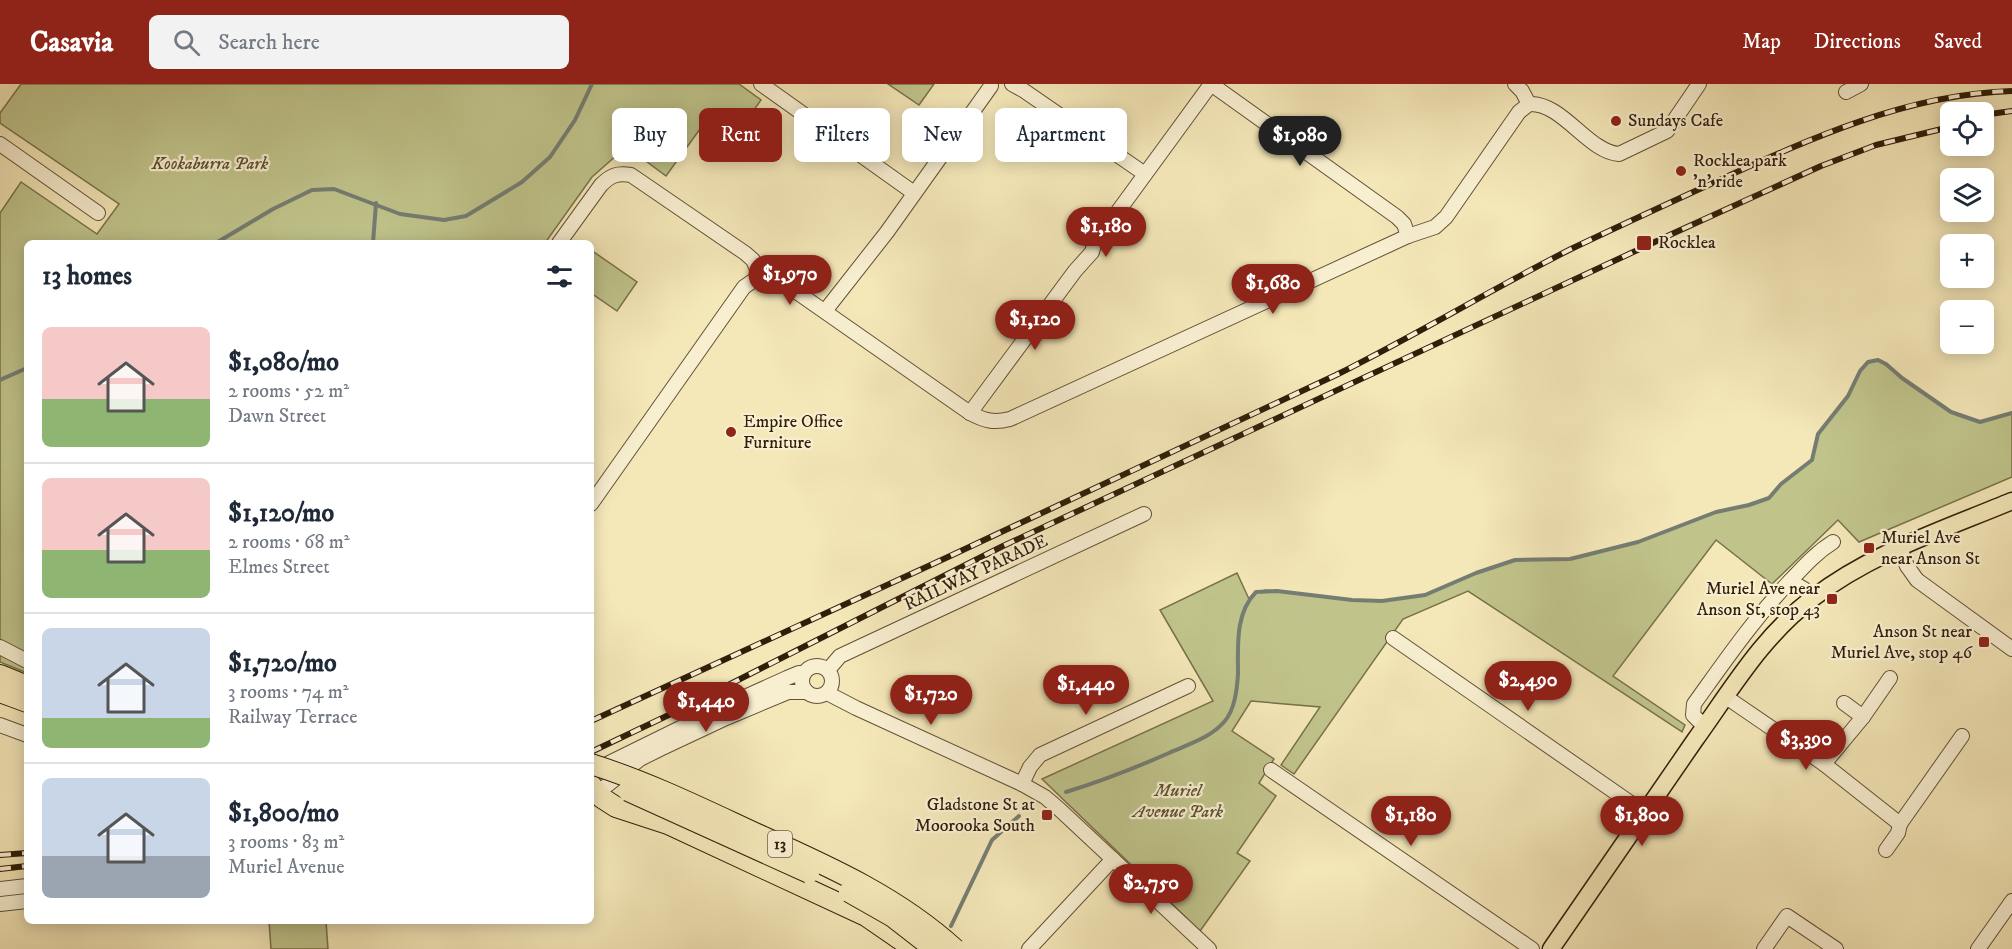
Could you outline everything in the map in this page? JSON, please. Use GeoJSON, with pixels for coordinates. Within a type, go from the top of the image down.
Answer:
{"type":"FeatureCollection","features":[{"type":"Feature","properties":{"kind":"highway"},"geometry":{"type":"LineString","coordinates":[[0,675],[24,685]]}},
{"type":"Feature","properties":{"kind":"highway"},"geometry":{"type":"LineString","coordinates":[[0,692],[24,701]]}},
{"type":"Feature","properties":{"kind":"highway","name":"13"},"geometry":{"type":"LineString","coordinates":[[594,766],[667,792],[838,871],[892,901],[955,949]]}},
{"type":"Feature","properties":{"kind":"highway","name":"13"},"geometry":{"type":"LineString","coordinates":[[594,788],[616,785],[841,887],[893,917],[934,949]]}},
{"type":"Feature","properties":{"kind":"highway"},"geometry":{"type":"LineString","coordinates":[[594,788],[610,804],[628,813],[668,824],[866,916],[914,949]]}},
{"type":"Feature","properties":{"kind":"highway"},"geometry":{"type":"LineString","coordinates":[[594,788],[621,797],[717,840],[722,849]]}},
{"type":"Feature","properties":{"kind":"main road"},"geometry":{"type":"LineString","coordinates":[[1551,949],[1644,813],[1768,639],[1813,598],[1849,574],[1900,548],[2012,501]]}},
{"type":"Feature","properties":{"kind":"street"},"geometry":{"type":"LineString","coordinates":[[761,84],[914,193]]}},
{"type":"Feature","properties":{"kind":"street"},"geometry":{"type":"LineString","coordinates":[[825,311],[914,193],[990,85],[999,89],[1011,84],[1033,96],[1146,174]]}},
{"type":"Feature","properties":{"kind":"street"},"geometry":{"type":"LineString","coordinates":[[970,413],[1075,271],[1089,256],[1097,234],[1111,220],[1146,174],[1211,84],[1397,217],[1404,224],[1408,236]]}},
{"type":"Feature","properties":{"kind":"street"},"geometry":{"type":"LineString","coordinates":[[1515,84],[1529,104]]}},
{"type":"Feature","properties":{"kind":"street"},"geometry":{"type":"LineString","coordinates":[[594,500],[744,286],[760,276],[778,279],[970,413],[983,420],[996,423],[1010,419],[1408,236],[1441,223],[1518,112],[1529,104],[1548,108],[1605,149],[1614,153],[1623,152],[1667,131],[1699,84]]}},
{"type":"Feature","properties":{"kind":"street"},"geometry":{"type":"LineString","coordinates":[[1846,92],[1861,84]]}},
{"type":"Feature","properties":{"kind":"street"},"geometry":{"type":"LineString","coordinates":[[0,144],[98,213]]}},
{"type":"Feature","properties":{"kind":"street"},"geometry":{"type":"LineString","coordinates":[[561,240],[601,184],[609,177],[619,173],[631,175],[745,253],[753,260],[760,276]]}},
{"type":"Feature","properties":{"kind":"street","name":"RAILWAY PARADE"},"geometry":{"type":"LineString","coordinates":[[828,670],[840,656],[1144,514]]}},
{"type":"Feature","properties":{"kind":"street"},"geometry":{"type":"LineString","coordinates":[[1705,727],[1693,715],[1694,704],[1740,640],[1790,581],[1816,554],[1833,542]]}},
{"type":"Feature","properties":{"kind":"street"},"geometry":{"type":"LineString","coordinates":[[1900,548],[1907,566],[1917,580],[2012,650]]}},
{"type":"Feature","properties":{"kind":"street"},"geometry":{"type":"LineString","coordinates":[[1790,581],[1804,589],[1813,598]]}},
{"type":"Feature","properties":{"kind":"street"},"geometry":{"type":"LineString","coordinates":[[1393,638],[1644,813]]}},
{"type":"Feature","properties":{"kind":"street"},"geometry":{"type":"LineString","coordinates":[[0,647],[24,659]]}},
{"type":"Feature","properties":{"kind":"street"},"geometry":{"type":"LineString","coordinates":[[594,788],[628,752],[815,666],[828,670],[832,681],[827,693]]}},
{"type":"Feature","properties":{"kind":"street"},"geometry":{"type":"LineString","coordinates":[[804,673],[803,683],[807,692]]}},
{"type":"Feature","properties":{"kind":"street"},"geometry":{"type":"LineString","coordinates":[[1824,764],[1863,717],[1890,678]]}},
{"type":"Feature","properties":{"kind":"street"},"geometry":{"type":"LineString","coordinates":[[1022,784],[1030,767],[1040,755],[1188,686]]}},
{"type":"Feature","properties":{"kind":"street"},"geometry":{"type":"LineString","coordinates":[[594,788],[660,749],[788,692],[807,692],[815,696],[827,693],[1022,784],[1045,797],[1209,949]]}},
{"type":"Feature","properties":{"kind":"street"},"geometry":{"type":"LineString","coordinates":[[1726,697],[1824,764],[1900,824]]}},
{"type":"Feature","properties":{"kind":"street"},"geometry":{"type":"LineString","coordinates":[[1844,703],[1863,717]]}},
{"type":"Feature","properties":{"kind":"street"},"geometry":{"type":"LineString","coordinates":[[0,725],[24,734]]}},
{"type":"Feature","properties":{"kind":"street"},"geometry":{"type":"LineString","coordinates":[[1886,850],[1899,833],[1900,824],[1962,736]]}},
{"type":"Feature","properties":{"kind":"street"},"geometry":{"type":"LineString","coordinates":[[1271,770],[1532,949]]}},
{"type":"Feature","properties":{"kind":"street"},"geometry":{"type":"LineString","coordinates":[[1029,949],[1113,860]]}},
{"type":"Feature","properties":{"kind":"street"},"geometry":{"type":"LineString","coordinates":[[0,889],[24,886]]}},
{"type":"Feature","properties":{"kind":"street"},"geometry":{"type":"LineString","coordinates":[[0,904],[24,901]]}},
{"type":"Feature","properties":{"kind":"street"},"geometry":{"type":"LineString","coordinates":[[1978,949],[2012,901]]}},
{"type":"Feature","properties":{"kind":"street"},"geometry":{"type":"LineString","coordinates":[[1764,949],[1787,916],[1836,949]]}},
{"type":"Feature","properties":{"kind":"green space","name":"Kookaburra Park"},"geometry":{"type":"Polygon","coordinates":[[[21,84],[739,84],[761,100],[755,108],[699,108],[699,130],[687,147],[687,108],[612,108],[612,159],[592,177],[547,240],[24,240],[24,672],[0,662],[0,213],[21,182],[97,234],[119,204],[0,123],[0,113],[21,84]]]}},
{"type":"Feature","properties":{"kind":"green space"},"geometry":{"type":"Polygon","coordinates":[[[888,84],[934,84],[919,105],[888,84]]]}},
{"type":"Feature","properties":{"kind":"green space","name":"Kookaburra Park"},"geometry":{"type":"Polygon","coordinates":[[[647,162],[676,162],[666,176],[647,162]]]}},
{"type":"Feature","properties":{"kind":"green space"},"geometry":{"type":"Polygon","coordinates":[[[594,252],[637,282],[617,311],[594,295],[594,252]]]}},
{"type":"Feature","properties":{"kind":"green space","name":"Muriel Avenue Park"},"geometry":{"type":"Polygon","coordinates":[[[1878,360],[1951,412],[1980,422],[2012,413],[2012,477],[1859,542],[1838,520],[1772,584],[1716,540],[1613,676],[1685,725],[1682,732],[1468,591],[1403,619],[1294,774],[1281,765],[1320,707],[1251,701],[1232,731],[1274,759],[1259,783],[1276,796],[1237,853],[1250,861],[1200,931],[1042,779],[1213,701],[1160,610],[1237,573],[1249,599],[1256,592],[1266,590],[1352,600],[1382,601],[1425,595],[1476,573],[1515,560],[1570,559],[1638,542],[1716,512],[1749,505],[1769,498],[1781,484],[1812,460],[1818,434],[1848,396],[1860,371],[1868,362],[1878,360]]]}},
{"type":"Feature","properties":{"kind":"green space"},"geometry":{"type":"Polygon","coordinates":[[[269,924],[326,924],[328,949],[271,949],[269,924]]]}},
{"type":"Feature","properties":{"kind":"waterway"},"geometry":{"type":"LineString","coordinates":[[221,240],[273,209],[312,190],[334,189],[400,214],[444,220],[466,216],[522,182],[550,157],[575,120],[592,84]]}},
{"type":"Feature","properties":{"kind":"waterway"},"geometry":{"type":"LineString","coordinates":[[373,240],[376,203]]}},
{"type":"Feature","properties":{"kind":"waterway"},"geometry":{"type":"LineString","coordinates":[[1066,792],[1118,774],[1192,743],[1206,736],[1224,722],[1231,712],[1236,693],[1241,620],[1249,600],[1256,592],[1277,591],[1352,600],[1382,601],[1425,595],[1476,573],[1515,560],[1570,559],[1638,542],[1716,512],[1769,498],[1781,484],[1812,460],[1818,434],[1848,396],[1860,371],[1868,362],[1878,360],[1886,364],[1951,412],[1980,422],[2012,413]]}},
{"type":"Feature","properties":{"kind":"waterway"},"geometry":{"type":"LineString","coordinates":[[0,380],[24,369]]}},
{"type":"Feature","properties":{"kind":"waterway"},"geometry":{"type":"LineString","coordinates":[[951,926],[992,840],[1019,816]]}},
{"type":"Feature","properties":{"kind":"railway"},"geometry":{"type":"LineString","coordinates":[[594,720],[1336,375],[1571,249],[1786,150],[1859,121],[1935,100],[2012,91]]}},
{"type":"Feature","properties":{"kind":"railway"},"geometry":{"type":"LineString","coordinates":[[1994,113],[2012,111]]}},
{"type":"Feature","properties":{"kind":"railway"},"geometry":{"type":"LineString","coordinates":[[594,751],[1003,546],[1674,233],[1821,166],[1876,145],[1940,129]]}},
{"type":"Feature","properties":{"kind":"railway"},"geometry":{"type":"LineString","coordinates":[[0,855],[24,853]]}},
{"type":"Feature","properties":{"kind":"railway"},"geometry":{"type":"LineString","coordinates":[[0,869],[24,866]]}},
{"type":"Feature","properties":{"kind":"place","name":"Sundays Cafe"},"geometry":{"type":"Point","coordinates":[1616,121]}},
{"type":"Feature","properties":{"kind":"place","name":"Rocklea park 'n' ride"},"geometry":{"type":"Point","coordinates":[1681,171]}},
{"type":"Feature","properties":{"kind":"place","name":"Rocklea"},"geometry":{"type":"Point","coordinates":[1644,243]}},
{"type":"Feature","properties":{"kind":"place","name":"Empire Office Furniture"},"geometry":{"type":"Point","coordinates":[731,432]}},
{"type":"Feature","properties":{"kind":"place","name":"Muriel Ave near Anson St"},"geometry":{"type":"Point","coordinates":[1869,548]}},
{"type":"Feature","properties":{"kind":"place","name":"Muriel Ave near Anson St, stop 43"},"geometry":{"type":"Point","coordinates":[1832,599]}},
{"type":"Feature","properties":{"kind":"place","name":"Anson St near Muriel Ave, stop 46"},"geometry":{"type":"Point","coordinates":[1984,642]}},
{"type":"Feature","properties":{"kind":"place","name":"Gladstone St at Moorooka South"},"geometry":{"type":"Point","coordinates":[1047,815]}}]}
